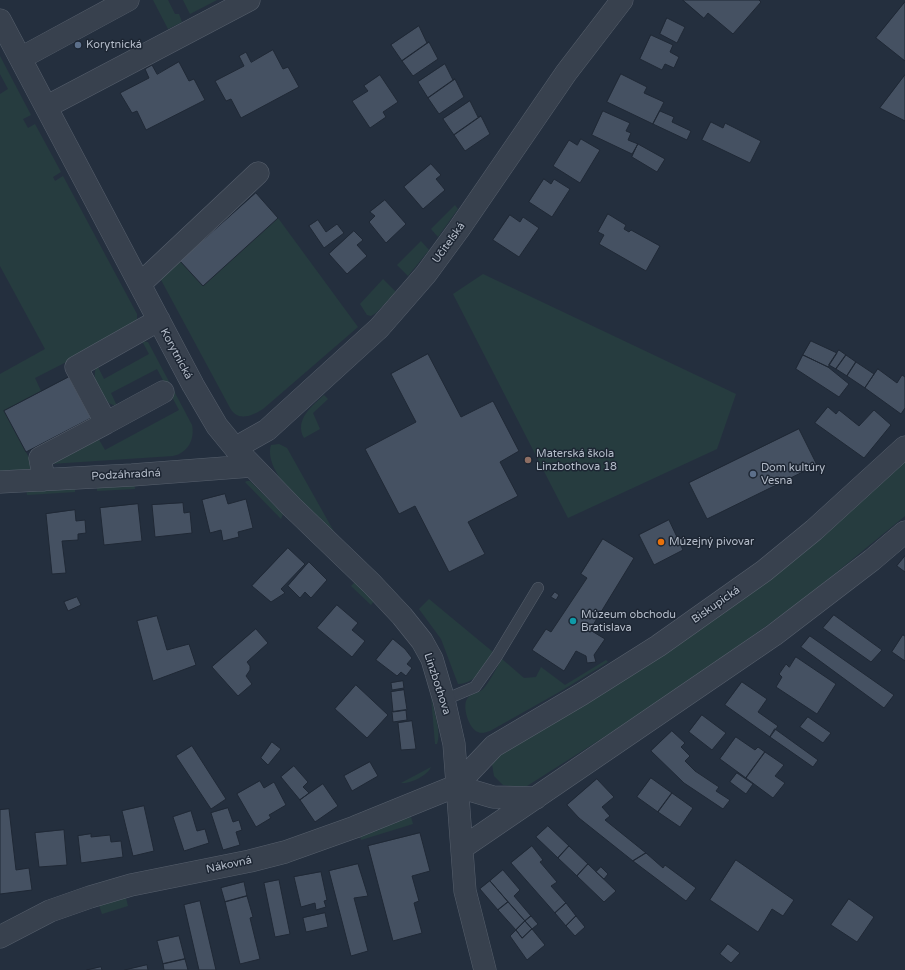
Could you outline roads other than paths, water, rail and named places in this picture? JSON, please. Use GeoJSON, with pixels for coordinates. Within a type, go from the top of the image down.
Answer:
{"type":"FeatureCollection","features":[{"type":"Feature","properties":{"kind":"street"},"geometry":{"type":"LineString","coordinates":[[21,58],[128,0]]}},
{"type":"Feature","properties":{"kind":"street"},"geometry":{"type":"LineString","coordinates":[[46,107],[249,0]]}},
{"type":"Feature","properties":{"kind":"street","name":"Učiteľská"},"geometry":{"type":"LineString","coordinates":[[235,448],[267,430],[326,377],[379,328],[426,274],[459,229],[566,73],[622,0]]}},
{"type":"Feature","properties":{"kind":"street","name":"Korytnická"},"geometry":{"type":"LineString","coordinates":[[0,20],[193,385],[213,420],[235,448]]}},
{"type":"Feature","properties":{"kind":"street"},"geometry":{"type":"LineString","coordinates":[[140,284],[258,173]]}},
{"type":"Feature","properties":{"kind":"street"},"geometry":{"type":"LineString","coordinates":[[106,423],[76,367],[159,320]]}},
{"type":"Feature","properties":{"kind":"street"},"geometry":{"type":"LineString","coordinates":[[44,480],[40,458],[163,392]]}},
{"type":"Feature","properties":{"kind":"street","name":"Biskupická"},"geometry":{"type":"LineString","coordinates":[[456,786],[494,746],[582,694],[658,646],[764,571],[814,530],[905,447]]}},
{"type":"Feature","properties":{"kind":"street","name":"Linzbothova"},"geometry":{"type":"LineString","coordinates":[[235,448],[292,507],[372,584],[406,621],[422,641],[432,659],[444,700],[454,744],[465,891],[486,970]]}},
{"type":"Feature","properties":{"kind":"street","name":"Podzáhradná"},"geometry":{"type":"LineString","coordinates":[[0,482],[132,475],[251,466]]}},
{"type":"Feature","properties":{"kind":"street"},"geometry":{"type":"LineString","coordinates":[[462,848],[774,636],[872,560],[905,532]]}},
{"type":"Feature","properties":{"kind":"street"},"geometry":{"type":"LineString","coordinates":[[456,786],[493,797],[536,798]]}},
{"type":"Feature","properties":{"kind":"street","name":"Nákovná"},"geometry":{"type":"LineString","coordinates":[[0,937],[50,911],[90,897],[131,885],[250,861],[285,852],[456,786]]}},
{"type":"Feature","properties":{"kind":"lane"},"geometry":{"type":"LineString","coordinates":[[444,700],[475,687],[497,656],[538,588]]}},
{"type":"Feature","properties":{"kind":"place","name":"Korytnická"},"geometry":{"type":"Point","coordinates":[78,45]}},
{"type":"Feature","properties":{"kind":"place","name":"Materská škola Linzbothova 18"},"geometry":{"type":"Point","coordinates":[528,460]}},
{"type":"Feature","properties":{"kind":"place","name":"Dom kultúry Vesna"},"geometry":{"type":"Point","coordinates":[753,474]}},
{"type":"Feature","properties":{"kind":"place","name":"Múzejný pivovar"},"geometry":{"type":"Point","coordinates":[661,542]}},
{"type":"Feature","properties":{"kind":"place","name":"Múzeum obchodu Bratislava"},"geometry":{"type":"Point","coordinates":[573,621]}}]}
